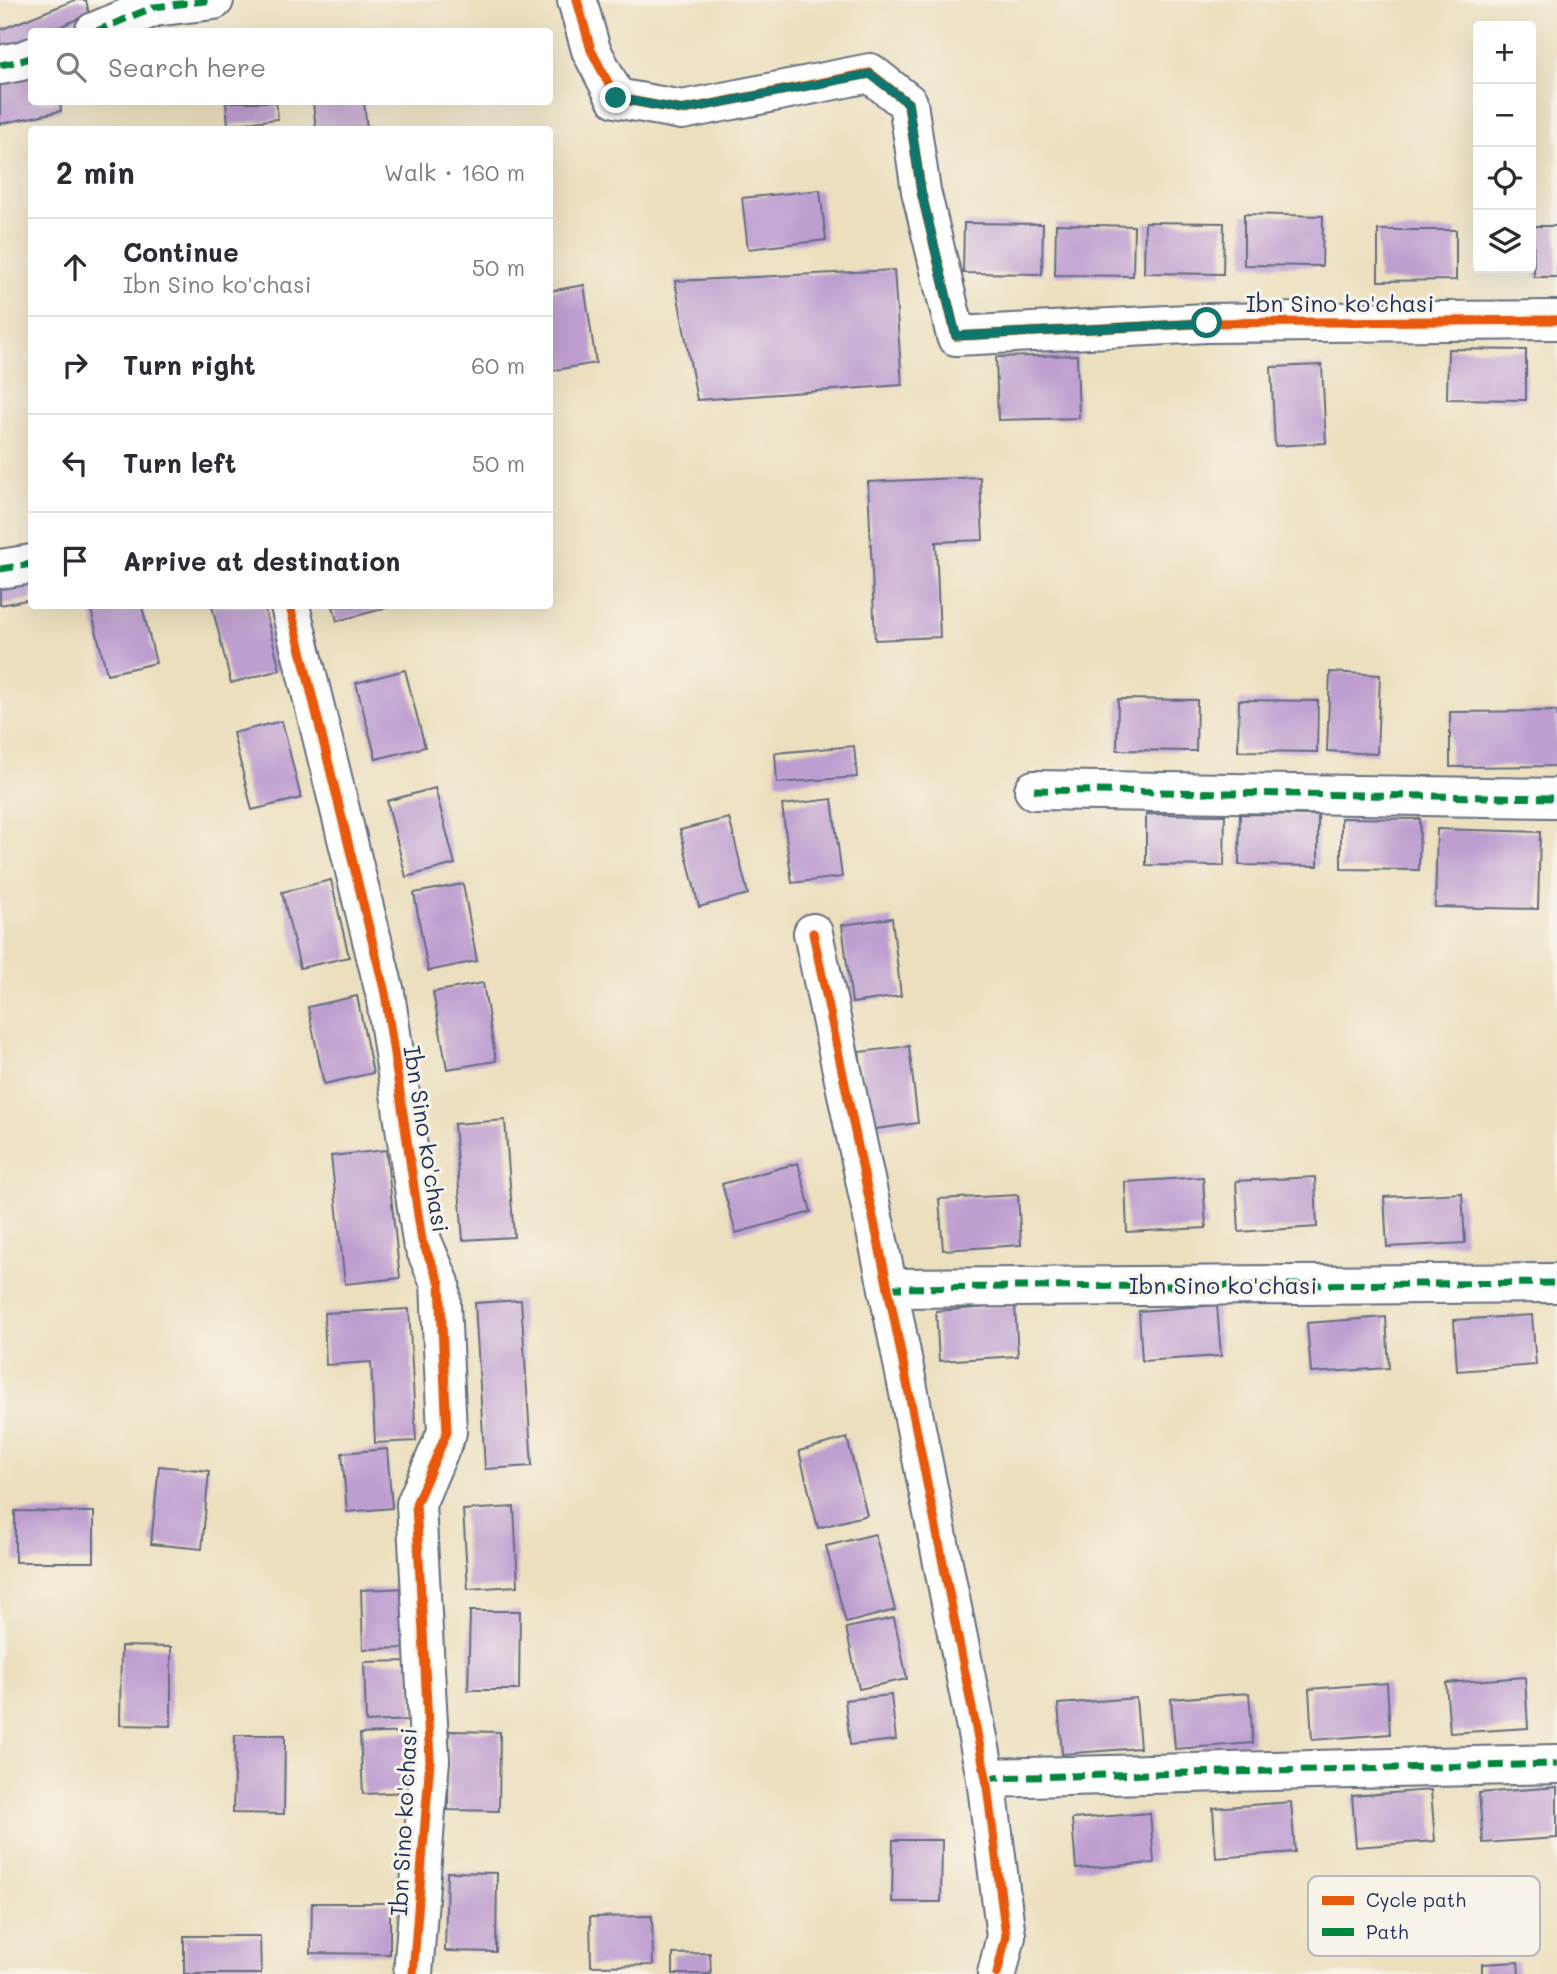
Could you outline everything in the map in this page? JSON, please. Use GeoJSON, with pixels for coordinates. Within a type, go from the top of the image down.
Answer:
{"type":"FeatureCollection","features":[{"type":"Feature","properties":{"kind":"street"},"geometry":{"type":"LineString","coordinates":[[104,28],[154,7],[214,0]]}},
{"type":"Feature","properties":{"kind":"street","name":"Ibn Sino ko'chasi"},"geometry":{"type":"LineString","coordinates":[[577,0],[590,50],[616,98],[682,110],[870,74],[908,103],[921,191],[956,336],[1207,323],[1557,320]]}},
{"type":"Feature","properties":{"kind":"street"},"geometry":{"type":"LineString","coordinates":[[0,65],[28,58]]}},
{"type":"Feature","properties":{"kind":"street"},"geometry":{"type":"LineString","coordinates":[[0,569],[28,565]]}},
{"type":"Feature","properties":{"kind":"street","name":"Ibn Sino ko'chasi"},"geometry":{"type":"LineString","coordinates":[[291,609],[385,993],[422,1241],[440,1283],[447,1432],[416,1504],[430,1760],[413,1974]]}},
{"type":"Feature","properties":{"kind":"street"},"geometry":{"type":"LineString","coordinates":[[1034,790],[1557,798]]}},
{"type":"Feature","properties":{"kind":"street"},"geometry":{"type":"LineString","coordinates":[[813,933],[888,1288],[986,1778],[1006,1936],[997,1974]]}},
{"type":"Feature","properties":{"kind":"street","name":"Ibn Sino ko'chasi"},"geometry":{"type":"LineString","coordinates":[[888,1288],[1557,1283]]}},
{"type":"Feature","properties":{"kind":"street"},"geometry":{"type":"LineString","coordinates":[[986,1778],[1557,1764]]}},
{"type":"Feature","properties":{"kind":"building"},"geometry":{"type":"Polygon","coordinates":[[[75,0],[86,0],[89,14],[57,28],[28,28],[28,41],[0,52],[0,30],[75,0]]]}},
{"type":"Feature","properties":{"kind":"building"},"geometry":{"type":"Polygon","coordinates":[[[28,66],[28,105],[60,105],[61,111],[0,124],[0,72],[28,66]]]}},
{"type":"Feature","properties":{"kind":"building"},"geometry":{"type":"Polygon","coordinates":[[[226,105],[276,105],[278,119],[228,125],[226,105]]]}},
{"type":"Feature","properties":{"kind":"building"},"geometry":{"type":"Polygon","coordinates":[[[313,105],[364,105],[367,126],[316,126],[313,105]]]}},
{"type":"Feature","properties":{"kind":"building"},"geometry":{"type":"Polygon","coordinates":[[[820,190],[826,240],[748,249],[742,198],[820,190]]]}},
{"type":"Feature","properties":{"kind":"building"},"geometry":{"type":"Polygon","coordinates":[[[1244,214],[1323,216],[1322,266],[1244,265],[1244,214]]]}},
{"type":"Feature","properties":{"kind":"building"},"geometry":{"type":"Polygon","coordinates":[[[1145,222],[1224,223],[1223,274],[1144,273],[1145,222]]]}},
{"type":"Feature","properties":{"kind":"building"},"geometry":{"type":"Polygon","coordinates":[[[964,223],[1043,224],[1042,274],[963,273],[964,223]]]}},
{"type":"Feature","properties":{"kind":"building"},"geometry":{"type":"Polygon","coordinates":[[[1056,224],[1134,226],[1133,276],[1055,275],[1056,224]]]}},
{"type":"Feature","properties":{"kind":"building"},"geometry":{"type":"Polygon","coordinates":[[[1536,226],[1557,226],[1557,277],[1534,277],[1536,226]]]}},
{"type":"Feature","properties":{"kind":"building"},"geometry":{"type":"Polygon","coordinates":[[[1378,230],[1456,230],[1456,280],[1378,281],[1378,230]]]}},
{"type":"Feature","properties":{"kind":"building"},"geometry":{"type":"Polygon","coordinates":[[[894,270],[902,385],[697,400],[675,281],[894,270]]]}},
{"type":"Feature","properties":{"kind":"building"},"geometry":{"type":"Polygon","coordinates":[[[584,285],[596,363],[553,370],[553,290],[584,285]]]}},
{"type":"Feature","properties":{"kind":"building"},"geometry":{"type":"Polygon","coordinates":[[[1448,349],[1526,350],[1526,400],[1447,399],[1448,349]]]}},
{"type":"Feature","properties":{"kind":"building"},"geometry":{"type":"Polygon","coordinates":[[[1077,355],[1079,418],[998,420],[996,357],[1077,355]]]}},
{"type":"Feature","properties":{"kind":"building"},"geometry":{"type":"Polygon","coordinates":[[[1322,365],[1326,443],[1275,446],[1271,367],[1322,365]]]}},
{"type":"Feature","properties":{"kind":"building"},"geometry":{"type":"Polygon","coordinates":[[[980,477],[983,540],[936,542],[940,637],[875,640],[868,482],[980,477]]]}},
{"type":"Feature","properties":{"kind":"building"},"geometry":{"type":"Polygon","coordinates":[[[28,576],[28,600],[0,605],[0,581],[28,576]]]}},
{"type":"Feature","properties":{"kind":"building"},"geometry":{"type":"Polygon","coordinates":[[[91,609],[143,609],[156,663],[107,674],[91,609]]]}},
{"type":"Feature","properties":{"kind":"building"},"geometry":{"type":"Polygon","coordinates":[[[213,609],[265,609],[280,670],[231,683],[213,609]]]}},
{"type":"Feature","properties":{"kind":"building"},"geometry":{"type":"Polygon","coordinates":[[[334,609],[382,609],[337,621],[334,609]]]}},
{"type":"Feature","properties":{"kind":"building"},"geometry":{"type":"Polygon","coordinates":[[[405,670],[425,747],[376,759],[356,683],[405,670]]]}},
{"type":"Feature","properties":{"kind":"building"},"geometry":{"type":"Polygon","coordinates":[[[1330,672],[1380,675],[1377,754],[1327,751],[1330,672]]]}},
{"type":"Feature","properties":{"kind":"building"},"geometry":{"type":"Polygon","coordinates":[[[1118,699],[1197,700],[1196,751],[1117,750],[1118,699]]]}},
{"type":"Feature","properties":{"kind":"building"},"geometry":{"type":"Polygon","coordinates":[[[1239,700],[1318,701],[1317,752],[1238,751],[1239,700]]]}},
{"type":"Feature","properties":{"kind":"building"},"geometry":{"type":"Polygon","coordinates":[[[1557,711],[1557,766],[1450,767],[1450,712],[1557,711]]]}},
{"type":"Feature","properties":{"kind":"building"},"geometry":{"type":"Polygon","coordinates":[[[282,721],[301,798],[252,810],[233,733],[282,721]]]}},
{"type":"Feature","properties":{"kind":"building"},"geometry":{"type":"Polygon","coordinates":[[[854,746],[857,777],[777,783],[775,753],[854,746]]]}},
{"type":"Feature","properties":{"kind":"building"},"geometry":{"type":"Polygon","coordinates":[[[435,788],[455,864],[406,877],[387,801],[435,788]]]}},
{"type":"Feature","properties":{"kind":"building"},"geometry":{"type":"Polygon","coordinates":[[[832,799],[842,877],[792,883],[782,805],[832,799]]]}},
{"type":"Feature","properties":{"kind":"building"},"geometry":{"type":"Polygon","coordinates":[[[1146,814],[1225,815],[1224,866],[1146,865],[1146,814]]]}},
{"type":"Feature","properties":{"kind":"building"},"geometry":{"type":"Polygon","coordinates":[[[1240,814],[1318,815],[1318,866],[1239,865],[1240,814]]]}},
{"type":"Feature","properties":{"kind":"building"},"geometry":{"type":"Polygon","coordinates":[[[729,818],[748,894],[699,907],[680,830],[729,818]]]}},
{"type":"Feature","properties":{"kind":"building"},"geometry":{"type":"Polygon","coordinates":[[[1341,818],[1420,819],[1419,870],[1341,869],[1341,818]]]}},
{"type":"Feature","properties":{"kind":"building"},"geometry":{"type":"Polygon","coordinates":[[[1437,829],[1540,832],[1538,909],[1435,907],[1437,829]]]}},
{"type":"Feature","properties":{"kind":"building"},"geometry":{"type":"Polygon","coordinates":[[[331,880],[349,957],[300,968],[282,892],[331,880]]]}},
{"type":"Feature","properties":{"kind":"building"},"geometry":{"type":"Polygon","coordinates":[[[463,884],[477,961],[428,971],[414,893],[463,884]]]}},
{"type":"Feature","properties":{"kind":"building"},"geometry":{"type":"Polygon","coordinates":[[[892,918],[901,996],[852,1003],[842,925],[892,918]]]}},
{"type":"Feature","properties":{"kind":"building"},"geometry":{"type":"Polygon","coordinates":[[[483,983],[496,1061],[447,1069],[433,992],[483,983]]]}},
{"type":"Feature","properties":{"kind":"building"},"geometry":{"type":"Polygon","coordinates":[[[357,996],[373,1073],[324,1084],[308,1007],[357,996]]]}},
{"type":"Feature","properties":{"kind":"building"},"geometry":{"type":"Polygon","coordinates":[[[909,1046],[918,1123],[869,1130],[859,1052],[909,1046]]]}},
{"type":"Feature","properties":{"kind":"building"},"geometry":{"type":"Polygon","coordinates":[[[505,1120],[514,1237],[463,1240],[454,1124],[505,1120]]]}},
{"type":"Feature","properties":{"kind":"building"},"geometry":{"type":"Polygon","coordinates":[[[386,1150],[400,1278],[345,1284],[331,1156],[386,1150]]]}},
{"type":"Feature","properties":{"kind":"building"},"geometry":{"type":"Polygon","coordinates":[[[798,1163],[811,1212],[736,1233],[722,1184],[798,1163]]]}},
{"type":"Feature","properties":{"kind":"building"},"geometry":{"type":"Polygon","coordinates":[[[1203,1177],[1206,1228],[1127,1232],[1125,1182],[1203,1177]]]}},
{"type":"Feature","properties":{"kind":"building"},"geometry":{"type":"Polygon","coordinates":[[[1315,1177],[1317,1227],[1239,1232],[1236,1181],[1315,1177]]]}},
{"type":"Feature","properties":{"kind":"building"},"geometry":{"type":"Polygon","coordinates":[[[1462,1193],[1465,1243],[1387,1247],[1384,1197],[1462,1193]]]}},
{"type":"Feature","properties":{"kind":"building"},"geometry":{"type":"Polygon","coordinates":[[[1018,1195],[1021,1245],[943,1250],[939,1199],[1018,1195]]]}},
{"type":"Feature","properties":{"kind":"building"},"geometry":{"type":"Polygon","coordinates":[[[521,1300],[532,1466],[485,1469],[475,1303],[521,1300]]]}},
{"type":"Feature","properties":{"kind":"building"},"geometry":{"type":"Polygon","coordinates":[[[1015,1305],[1018,1356],[939,1361],[936,1311],[1015,1305]]]}},
{"type":"Feature","properties":{"kind":"building"},"geometry":{"type":"Polygon","coordinates":[[[1217,1305],[1221,1356],[1142,1361],[1139,1311],[1217,1305]]]}},
{"type":"Feature","properties":{"kind":"building"},"geometry":{"type":"Polygon","coordinates":[[[409,1309],[416,1441],[375,1443],[371,1362],[326,1365],[324,1313],[409,1309]]]}},
{"type":"Feature","properties":{"kind":"building"},"geometry":{"type":"Polygon","coordinates":[[[1532,1315],[1536,1365],[1457,1371],[1454,1320],[1532,1315]]]}},
{"type":"Feature","properties":{"kind":"building"},"geometry":{"type":"Polygon","coordinates":[[[1386,1317],[1389,1368],[1311,1373],[1307,1323],[1386,1317]]]}},
{"type":"Feature","properties":{"kind":"building"},"geometry":{"type":"Polygon","coordinates":[[[847,1438],[867,1515],[818,1528],[799,1451],[847,1438]]]}},
{"type":"Feature","properties":{"kind":"building"},"geometry":{"type":"Polygon","coordinates":[[[387,1449],[392,1508],[347,1512],[342,1453],[387,1449]]]}},
{"type":"Feature","properties":{"kind":"building"},"geometry":{"type":"Polygon","coordinates":[[[159,1466],[209,1471],[202,1549],[151,1544],[159,1466]]]}},
{"type":"Feature","properties":{"kind":"building"},"geometry":{"type":"Polygon","coordinates":[[[514,1507],[518,1586],[468,1589],[463,1510],[514,1507]]]}},
{"type":"Feature","properties":{"kind":"building"},"geometry":{"type":"Polygon","coordinates":[[[15,1511],[94,1512],[94,1562],[15,1562],[15,1511]]]}},
{"type":"Feature","properties":{"kind":"building"},"geometry":{"type":"Polygon","coordinates":[[[875,1534],[895,1610],[846,1623],[826,1546],[875,1534]]]}},
{"type":"Feature","properties":{"kind":"building"},"geometry":{"type":"Polygon","coordinates":[[[409,1588],[411,1648],[363,1649],[361,1590],[409,1588]]]}},
{"type":"Feature","properties":{"kind":"building"},"geometry":{"type":"Polygon","coordinates":[[[470,1611],[520,1611],[519,1690],[468,1690],[470,1611]]]}},
{"type":"Feature","properties":{"kind":"building"},"geometry":{"type":"Polygon","coordinates":[[[894,1618],[907,1679],[859,1689],[846,1628],[894,1618]]]}},
{"type":"Feature","properties":{"kind":"building"},"geometry":{"type":"Polygon","coordinates":[[[121,1646],[171,1647],[171,1726],[120,1725],[121,1646]]]}},
{"type":"Feature","properties":{"kind":"building"},"geometry":{"type":"Polygon","coordinates":[[[411,1661],[413,1720],[366,1722],[364,1662],[411,1661]]]}},
{"type":"Feature","properties":{"kind":"building"},"geometry":{"type":"Polygon","coordinates":[[[1525,1677],[1528,1728],[1450,1733],[1446,1683],[1525,1677]]]}},
{"type":"Feature","properties":{"kind":"building"},"geometry":{"type":"Polygon","coordinates":[[[1387,1683],[1390,1734],[1312,1740],[1309,1689],[1387,1683]]]}},
{"type":"Feature","properties":{"kind":"building"},"geometry":{"type":"Polygon","coordinates":[[[1249,1693],[1253,1743],[1175,1749],[1171,1699],[1249,1693]]]}},
{"type":"Feature","properties":{"kind":"building"},"geometry":{"type":"Polygon","coordinates":[[[891,1695],[896,1740],[850,1745],[845,1700],[891,1695]]]}},
{"type":"Feature","properties":{"kind":"building"},"geometry":{"type":"Polygon","coordinates":[[[1136,1698],[1140,1748],[1062,1754],[1058,1704],[1136,1698]]]}},
{"type":"Feature","properties":{"kind":"building"},"geometry":{"type":"Polygon","coordinates":[[[449,1731],[500,1732],[499,1811],[448,1810],[449,1731]]]}},
{"type":"Feature","properties":{"kind":"building"},"geometry":{"type":"Polygon","coordinates":[[[409,1732],[411,1792],[363,1794],[360,1734],[409,1732]]]}},
{"type":"Feature","properties":{"kind":"building"},"geometry":{"type":"Polygon","coordinates":[[[235,1735],[285,1735],[284,1814],[233,1813],[235,1735]]]}},
{"type":"Feature","properties":{"kind":"building"},"geometry":{"type":"Polygon","coordinates":[[[1557,1787],[1557,1838],[1483,1843],[1479,1793],[1557,1787]]]}},
{"type":"Feature","properties":{"kind":"building"},"geometry":{"type":"Polygon","coordinates":[[[1431,1790],[1435,1841],[1356,1847],[1352,1796],[1431,1790]]]}},
{"type":"Feature","properties":{"kind":"building"},"geometry":{"type":"Polygon","coordinates":[[[1291,1802],[1295,1852],[1216,1858],[1213,1808],[1291,1802]]]}},
{"type":"Feature","properties":{"kind":"building"},"geometry":{"type":"Polygon","coordinates":[[[1150,1813],[1154,1863],[1076,1869],[1072,1819],[1150,1813]]]}},
{"type":"Feature","properties":{"kind":"building"},"geometry":{"type":"Polygon","coordinates":[[[893,1840],[942,1840],[941,1902],[892,1902],[893,1840]]]}},
{"type":"Feature","properties":{"kind":"building"},"geometry":{"type":"Polygon","coordinates":[[[447,1872],[497,1873],[496,1952],[445,1951],[447,1872]]]}},
{"type":"Feature","properties":{"kind":"building"},"geometry":{"type":"Polygon","coordinates":[[[312,1903],[390,1903],[390,1954],[311,1953],[312,1903]]]}},
{"type":"Feature","properties":{"kind":"building"},"geometry":{"type":"Polygon","coordinates":[[[652,1916],[653,1965],[591,1966],[590,1917],[652,1916]]]}},
{"type":"Feature","properties":{"kind":"building"},"geometry":{"type":"Polygon","coordinates":[[[184,1936],[260,1936],[261,1974],[184,1974],[184,1936]]]}},
{"type":"Feature","properties":{"kind":"building"},"geometry":{"type":"Polygon","coordinates":[[[710,1953],[711,1974],[673,1974],[673,1954],[710,1953]]]}},
{"type":"Feature","properties":{"kind":"building"},"geometry":{"type":"Polygon","coordinates":[[[1518,1962],[1519,1974],[1482,1974],[1482,1964],[1518,1962]]]}},
{"type":"Feature","properties":{"kind":"marked path"},"geometry":{"type":"LineString","coordinates":[[104,28],[154,7],[214,0]]}},
{"type":"Feature","properties":{"kind":"marked path"},"geometry":{"type":"LineString","coordinates":[[0,65],[28,58]]}},
{"type":"Feature","properties":{"kind":"marked path"},"geometry":{"type":"LineString","coordinates":[[0,569],[28,565]]}},
{"type":"Feature","properties":{"kind":"marked path"},"geometry":{"type":"LineString","coordinates":[[1034,790],[1557,798]]}},
{"type":"Feature","properties":{"kind":"marked path"},"geometry":{"type":"LineString","coordinates":[[888,1288],[1557,1283]]}},
{"type":"Feature","properties":{"kind":"marked path"},"geometry":{"type":"LineString","coordinates":[[986,1778],[1557,1764]]}},
{"type":"Feature","properties":{"kind":"cycle path"},"geometry":{"type":"LineString","coordinates":[[577,0],[591,50],[616,98],[682,110],[870,73],[908,103],[921,191],[956,336],[1207,323],[1557,320]]}},
{"type":"Feature","properties":{"kind":"cycle path"},"geometry":{"type":"LineString","coordinates":[[291,609],[385,993],[422,1241],[440,1283],[447,1432],[416,1504],[430,1760],[413,1974]]}},
{"type":"Feature","properties":{"kind":"cycle path"},"geometry":{"type":"LineString","coordinates":[[813,933],[888,1288],[986,1778],[1006,1936],[997,1974]]}},
{"type":"Feature","properties":{"kind":"route"},"geometry":{"type":"LineString","coordinates":[[616,98],[682,110],[870,74],[908,103],[921,191],[956,336],[1207,323]]}}]}
